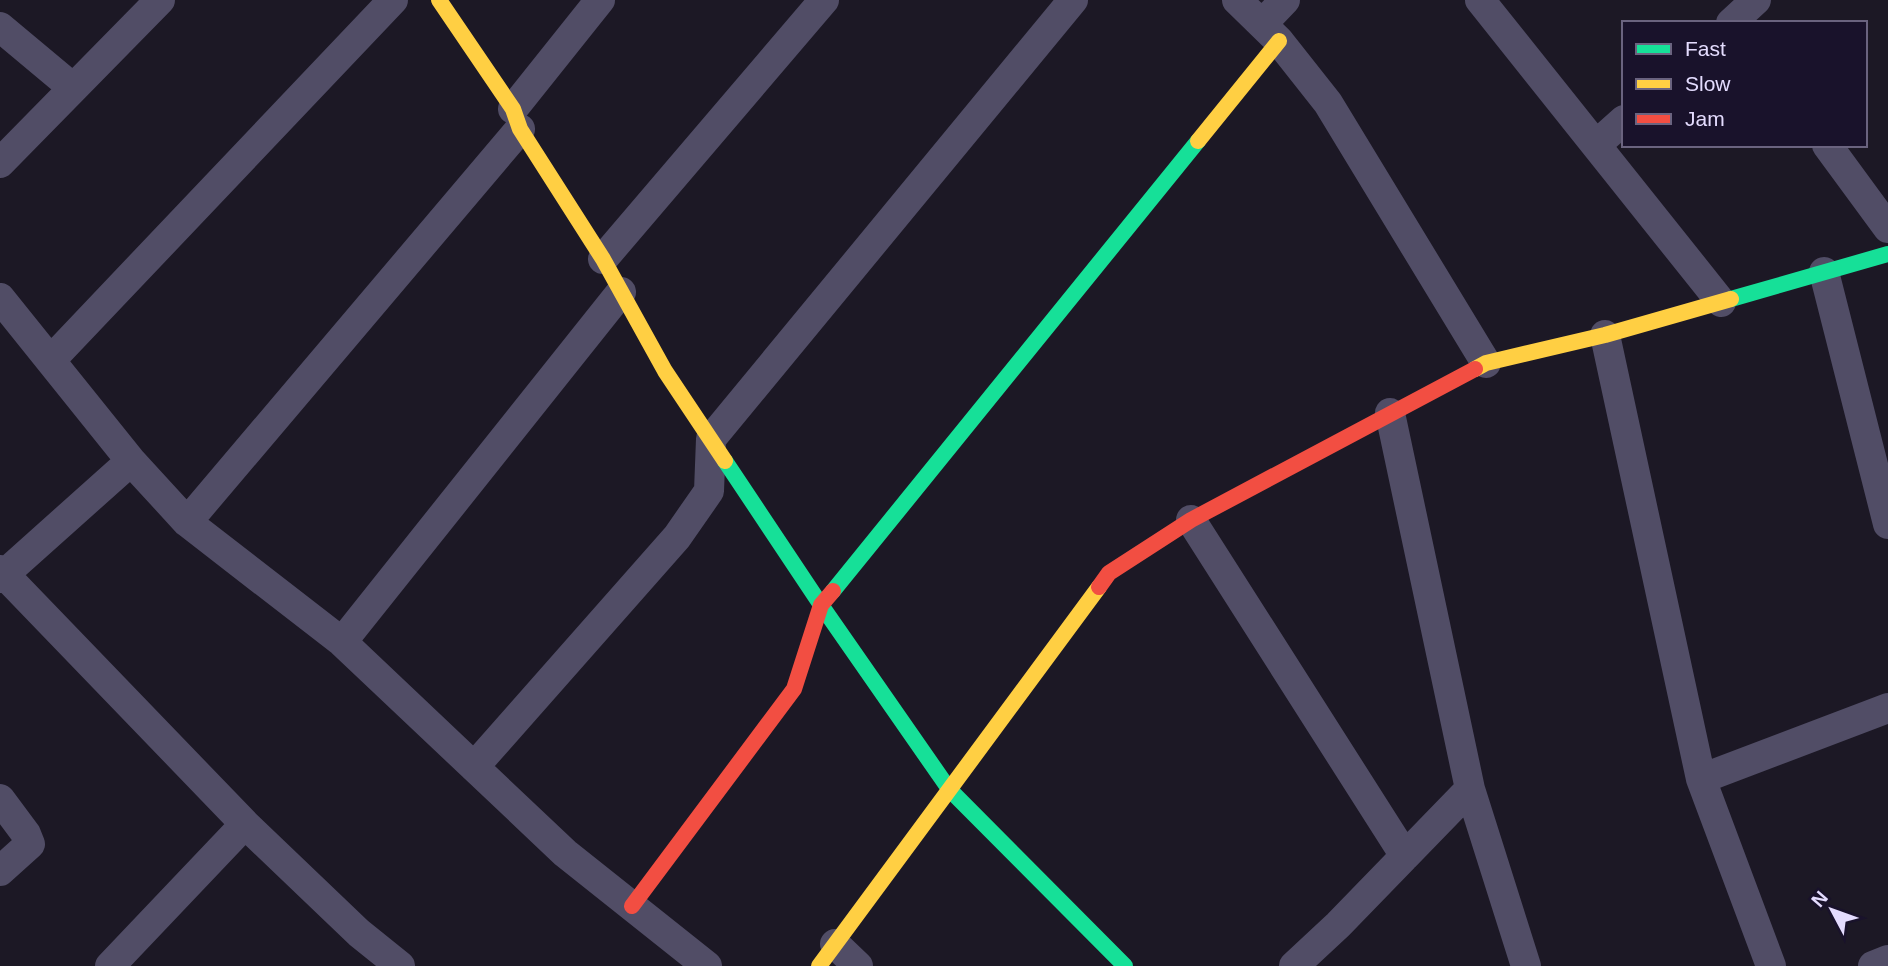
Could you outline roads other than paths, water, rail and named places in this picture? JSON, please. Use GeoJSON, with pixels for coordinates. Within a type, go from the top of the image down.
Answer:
{"type":"FeatureCollection","features":[{"type":"Feature","properties":{"kind":"street"},"geometry":{"type":"LineString","coordinates":[[0,163],[160,0]]}},
{"type":"Feature","properties":{"kind":"street"},"geometry":{"type":"LineString","coordinates":[[51,360],[393,0]]}},
{"type":"Feature","properties":{"kind":"street"},"geometry":{"type":"LineString","coordinates":[[439,0],[517,119],[603,260],[665,371],[821,605],[949,789],[1125,966]]}},
{"type":"Feature","properties":{"kind":"street"},"geometry":{"type":"LineString","coordinates":[[187,522],[517,119],[600,0]]}},
{"type":"Feature","properties":{"kind":"street"},"geometry":{"type":"LineString","coordinates":[[603,260],[824,0]]}},
{"type":"Feature","properties":{"kind":"street"},"geometry":{"type":"LineString","coordinates":[[474,767],[677,537],[709,491],[711,439],[1073,0]]}},
{"type":"Feature","properties":{"kind":"street"},"geometry":{"type":"LineString","coordinates":[[1237,0],[1270,33],[1328,103],[1486,363]]}},
{"type":"Feature","properties":{"kind":"street"},"geometry":{"type":"LineString","coordinates":[[632,906],[794,689],[821,605],[1270,33],[1285,0]]}},
{"type":"Feature","properties":{"kind":"street"},"geometry":{"type":"LineString","coordinates":[[1480,0],[1721,302]]}},
{"type":"Feature","properties":{"kind":"street"},"geometry":{"type":"LineString","coordinates":[[1730,16],[1756,0]]}},
{"type":"Feature","properties":{"kind":"street"},"geometry":{"type":"LineString","coordinates":[[0,27],[73,88]]}},
{"type":"Feature","properties":{"kind":"street"},"geometry":{"type":"LineString","coordinates":[[1596,145],[1622,122]]}},
{"type":"Feature","properties":{"kind":"street"},"geometry":{"type":"LineString","coordinates":[[1828,147],[1888,228]]}},
{"type":"Feature","properties":{"kind":"street"},"geometry":{"type":"LineString","coordinates":[[858,966],[827,955],[1109,573],[1191,520],[1486,363],[1605,335],[1888,254]]}},
{"type":"Feature","properties":{"kind":"street"},"geometry":{"type":"LineString","coordinates":[[1824,272],[1888,524]]}},
{"type":"Feature","properties":{"kind":"street"},"geometry":{"type":"LineString","coordinates":[[342,642],[621,292]]}},
{"type":"Feature","properties":{"kind":"street"},"geometry":{"type":"LineString","coordinates":[[0,298],[131,461],[187,522],[342,642],[565,852],[707,966]]}},
{"type":"Feature","properties":{"kind":"street"},"geometry":{"type":"LineString","coordinates":[[1605,335],[1701,779],[1772,966]]}},
{"type":"Feature","properties":{"kind":"street"},"geometry":{"type":"LineString","coordinates":[[1390,413],[1470,789],[1526,966]]}},
{"type":"Feature","properties":{"kind":"street"},"geometry":{"type":"LineString","coordinates":[[131,461],[1,574],[245,824],[359,933],[400,966]]}},
{"type":"Feature","properties":{"kind":"street"},"geometry":{"type":"LineString","coordinates":[[1191,520],[1405,856]]}},
{"type":"Feature","properties":{"kind":"street"},"geometry":{"type":"LineString","coordinates":[[1701,779],[1888,708]]}},
{"type":"Feature","properties":{"kind":"street"},"geometry":{"type":"LineString","coordinates":[[1294,966],[1338,925],[1470,789]]}},
{"type":"Feature","properties":{"kind":"street"},"geometry":{"type":"LineString","coordinates":[[0,799],[26,834],[30,844],[0,871]]}},
{"type":"Feature","properties":{"kind":"street"},"geometry":{"type":"LineString","coordinates":[[110,966],[245,824]]}},
{"type":"Feature","properties":{"kind":"street"},"geometry":{"type":"LineString","coordinates":[[1873,966],[1888,960]]}}]}
